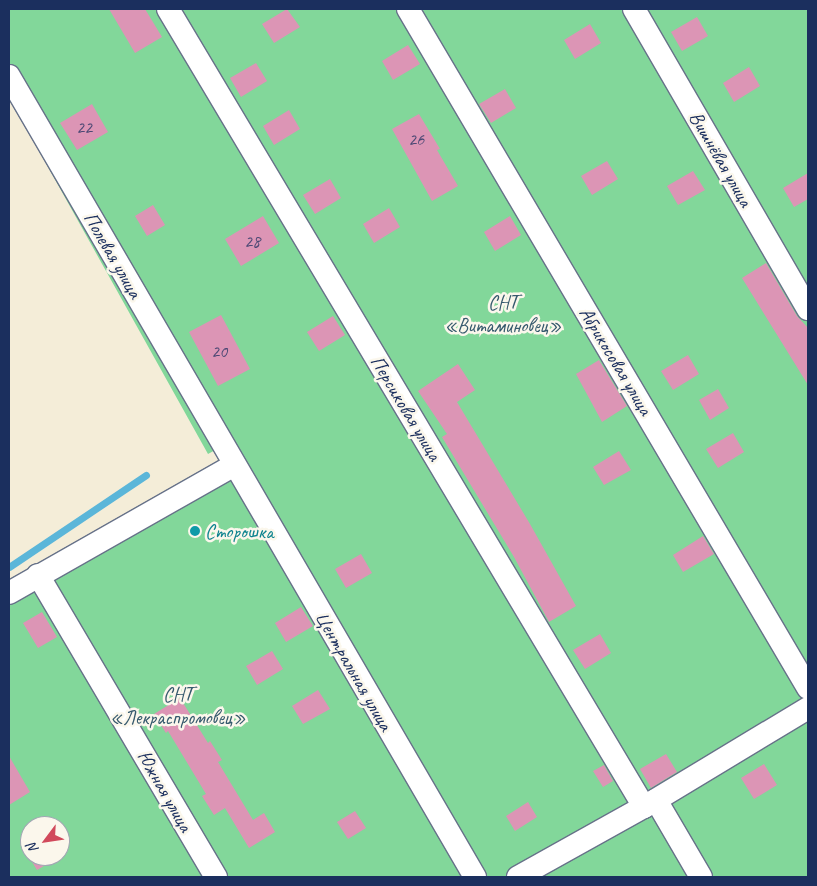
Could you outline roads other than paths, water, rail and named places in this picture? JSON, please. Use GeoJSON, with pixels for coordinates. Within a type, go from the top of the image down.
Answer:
{"type":"FeatureCollection","features":[{"type":"Feature","properties":{"kind":"street","name":"Персиковая улица"},"geometry":{"type":"LineString","coordinates":[[168,9],[650,804],[701,877]]}},
{"type":"Feature","properties":{"kind":"street","name":"Абрикосовая улица"},"geometry":{"type":"LineString","coordinates":[[408,9],[808,688]]}},
{"type":"Feature","properties":{"kind":"street","name":"Вишнёвая улица"},"geometry":{"type":"LineString","coordinates":[[634,9],[808,310]]}},
{"type":"Feature","properties":{"kind":"street","name":"Полевая улица"},"geometry":{"type":"LineString","coordinates":[[9,76],[234,465]]}},
{"type":"Feature","properties":{"kind":"street"},"geometry":{"type":"LineString","coordinates":[[9,593],[234,465]]}},
{"type":"Feature","properties":{"kind":"street","name":"Центральная улица"},"geometry":{"type":"LineString","coordinates":[[234,465],[475,877]]}},
{"type":"Feature","properties":{"kind":"street","name":"Южная улица"},"geometry":{"type":"LineString","coordinates":[[38,575],[216,877]]}},
{"type":"Feature","properties":{"kind":"street"},"geometry":{"type":"LineString","coordinates":[[518,877],[650,804],[808,708]]}},
{"type":"Feature","properties":{"kind":"waterway"},"geometry":{"type":"LineString","coordinates":[[9,567],[146,475]]}},
{"type":"Feature","properties":{"kind":"place","name":"Сторошка"},"geometry":{"type":"Point","coordinates":[195,531]}},
{"type":"Feature","properties":{"kind":"park label","name":"СНТ «Витаминовец»"},"geometry":{"type":"Point","coordinates":[503,314]}},
{"type":"Feature","properties":{"kind":"park label","name":"СНТ «Лекраспромовец»"},"geometry":{"type":"Point","coordinates":[178,706]}}]}
